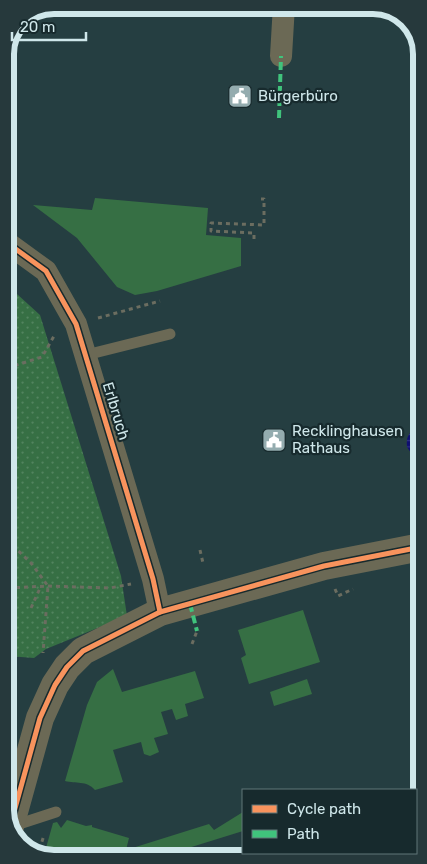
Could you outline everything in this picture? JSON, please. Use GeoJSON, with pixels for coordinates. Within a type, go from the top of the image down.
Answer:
{"type":"FeatureCollection","features":[{"type":"Feature","properties":{"kind":"street"},"geometry":{"type":"LineString","coordinates":[[281,56],[283,14]]}},
{"type":"Feature","properties":{"kind":"street","name":"Erlbruch"},"geometry":{"type":"LineString","coordinates":[[14,248],[46,271],[76,324],[153,579],[160,612]]}},
{"type":"Feature","properties":{"kind":"street"},"geometry":{"type":"LineString","coordinates":[[14,812],[40,718],[55,685],[67,667],[83,650],[160,612],[324,566],[413,549]]}},
{"type":"Feature","properties":{"kind":"lane"},"geometry":{"type":"LineString","coordinates":[[86,356],[170,334]]}},
{"type":"Feature","properties":{"kind":"lane"},"geometry":{"type":"LineString","coordinates":[[17,826],[56,812]]}},
{"type":"Feature","properties":{"kind":"path"},"geometry":{"type":"LineString","coordinates":[[254,238],[254,233],[211,231],[211,224],[264,225],[264,199],[261,198]]}},
{"type":"Feature","properties":{"kind":"path"},"geometry":{"type":"LineString","coordinates":[[14,547],[31,563],[48,586]]}},
{"type":"Feature","properties":{"kind":"path"},"geometry":{"type":"LineString","coordinates":[[200,550],[203,563]]}},
{"type":"Feature","properties":{"kind":"path"},"geometry":{"type":"LineString","coordinates":[[14,588],[48,586],[110,588],[153,579]]}},
{"type":"Feature","properties":{"kind":"path"},"geometry":{"type":"LineString","coordinates":[[31,608],[41,586]]}},
{"type":"Feature","properties":{"kind":"path"},"geometry":{"type":"LineString","coordinates":[[192,644],[197,631]]}},
{"type":"Feature","properties":{"kind":"green space"},"geometry":{"type":"Polygon","coordinates":[[[95,198],[208,208],[206,235],[241,238],[241,266],[157,291],[135,295],[117,287],[77,238],[33,205],[92,210],[95,198]]]}},
{"type":"Feature","properties":{"kind":"green space"},"geometry":{"type":"Polygon","coordinates":[[[14,291],[40,315],[121,576],[127,616],[46,649],[34,658],[14,656],[14,291]]]}},
{"type":"Feature","properties":{"kind":"green space"},"geometry":{"type":"Polygon","coordinates":[[[303,610],[320,662],[249,684],[241,658],[246,655],[238,630],[303,610]]]}},
{"type":"Feature","properties":{"kind":"green space"},"geometry":{"type":"Polygon","coordinates":[[[113,669],[122,692],[195,671],[204,698],[185,704],[188,716],[176,720],[172,709],[161,712],[168,734],[154,738],[159,752],[150,756],[144,754],[141,742],[113,750],[123,782],[95,790],[88,785],[65,781],[87,705],[97,682],[113,669]]]}},
{"type":"Feature","properties":{"kind":"green space"},"geometry":{"type":"Polygon","coordinates":[[[307,679],[312,694],[274,706],[270,692],[307,679]]]}},
{"type":"Feature","properties":{"kind":"green space"},"geometry":{"type":"Polygon","coordinates":[[[242,813],[242,831],[182,850],[126,850],[209,824],[214,830],[242,813]]]}},
{"type":"Feature","properties":{"kind":"green space"},"geometry":{"type":"Polygon","coordinates":[[[67,820],[86,826],[92,825],[92,827],[129,838],[126,850],[46,849],[53,823],[57,822],[61,828],[67,820]]]}},
{"type":"Feature","properties":{"kind":"shaded area"},"geometry":{"type":"Polygon","coordinates":[[[413,430],[413,456],[407,447],[408,436],[413,430]]]}},
{"type":"Feature","properties":{"kind":"marked path"},"geometry":{"type":"LineString","coordinates":[[279,118],[281,56]]}},
{"type":"Feature","properties":{"kind":"marked path"},"geometry":{"type":"LineString","coordinates":[[190,604],[197,631]]}},
{"type":"Feature","properties":{"kind":"cycle path"},"geometry":{"type":"LineString","coordinates":[[14,248],[46,271],[76,324],[153,579],[160,612]]}},
{"type":"Feature","properties":{"kind":"cycle path"},"geometry":{"type":"LineString","coordinates":[[14,811],[40,718],[55,685],[67,667],[83,651],[160,612],[324,566],[413,549]]}},
{"type":"Feature","properties":{"kind":"place","name":"Bürgerbüro"},"geometry":{"type":"Point","coordinates":[240,96]}},
{"type":"Feature","properties":{"kind":"place","name":"Recklinghausen Rathaus"},"geometry":{"type":"Point","coordinates":[274,440]}}]}
